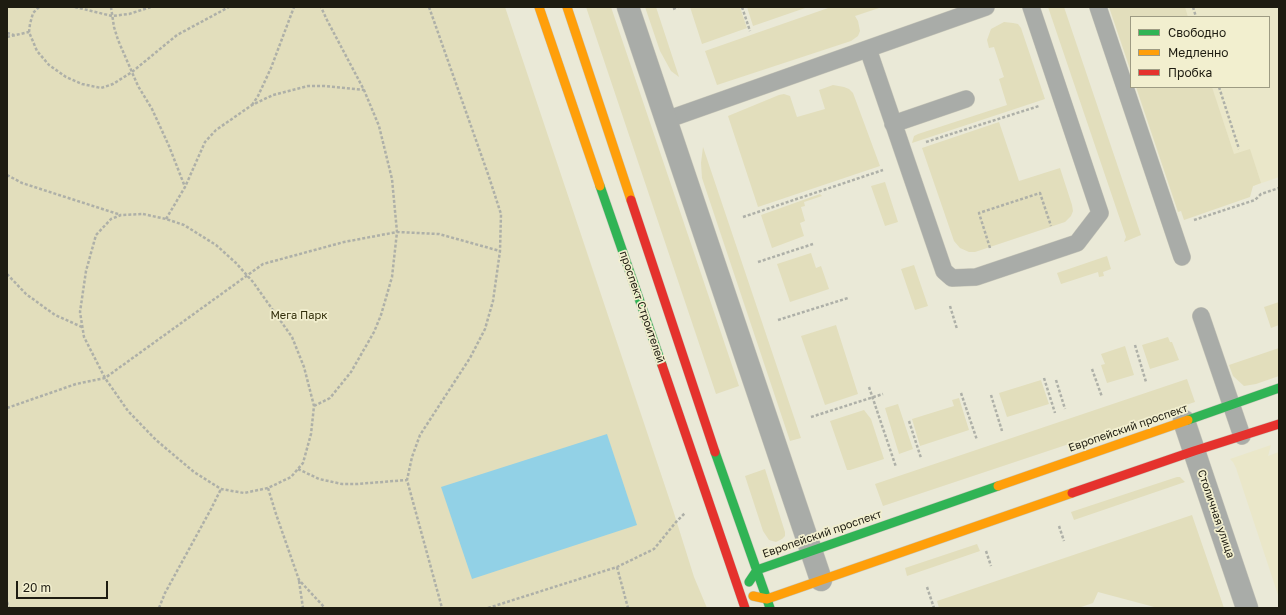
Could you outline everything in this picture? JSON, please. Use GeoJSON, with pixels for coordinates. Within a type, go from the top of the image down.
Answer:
{"type":"FeatureCollection","features":[{"type":"Feature","properties":{"kind":"street","name":"проспект Строителей"},"geometry":{"type":"LineString","coordinates":[[539,7],[744,608]]}},
{"type":"Feature","properties":{"kind":"street","name":"проспект Строителей"},"geometry":{"type":"LineString","coordinates":[[567,7],[725,481],[770,608]]}},
{"type":"Feature","properties":{"kind":"street"},"geometry":{"type":"LineString","coordinates":[[628,7],[821,580]]}},
{"type":"Feature","properties":{"kind":"street","name":"Европейский проспект"},"geometry":{"type":"LineString","coordinates":[[740,594],[757,570],[1279,388]]}},
{"type":"Feature","properties":{"kind":"street","name":"Столичная улица"},"geometry":{"type":"LineString","coordinates":[[1184,421],[1247,608]]}},
{"type":"Feature","properties":{"kind":"street"},"geometry":{"type":"LineString","coordinates":[[740,594],[767,598],[1194,451],[1279,424]]}},
{"type":"Feature","properties":{"kind":"lane"},"geometry":{"type":"LineString","coordinates":[[666,120],[986,7]]}},
{"type":"Feature","properties":{"kind":"lane"},"geometry":{"type":"LineString","coordinates":[[868,49],[944,271],[952,278],[976,277],[1077,243],[1100,213],[1031,7]]}},
{"type":"Feature","properties":{"kind":"lane"},"geometry":{"type":"LineString","coordinates":[[1098,7],[1182,257]]}},
{"type":"Feature","properties":{"kind":"lane"},"geometry":{"type":"LineString","coordinates":[[893,124],[966,99]]}},
{"type":"Feature","properties":{"kind":"lane"},"geometry":{"type":"LineString","coordinates":[[1201,316],[1242,436]]}},
{"type":"Feature","properties":{"kind":"path"},"geometry":{"type":"LineString","coordinates":[[39,7],[33,13],[29,32],[37,51],[49,65],[66,77],[82,84],[101,88],[113,84],[132,72],[177,35],[229,7]]}},
{"type":"Feature","properties":{"kind":"path"},"geometry":{"type":"LineString","coordinates":[[75,7],[112,16],[129,14],[151,7]]}},
{"type":"Feature","properties":{"kind":"path"},"geometry":{"type":"LineString","coordinates":[[111,7],[118,40],[138,86],[152,109],[184,187]]}},
{"type":"Feature","properties":{"kind":"path"},"geometry":{"type":"LineString","coordinates":[[252,105],[258,96],[271,68],[294,7]]}},
{"type":"Feature","properties":{"kind":"path"},"geometry":{"type":"LineString","coordinates":[[314,406],[330,398],[351,372],[374,332],[381,315],[392,277],[397,232],[392,179],[379,126],[364,90],[321,7]]}},
{"type":"Feature","properties":{"kind":"path"},"geometry":{"type":"LineString","coordinates":[[429,7],[501,214],[500,251],[493,301],[484,329],[470,358],[420,436],[412,457],[407,480],[442,608]]}},
{"type":"Feature","properties":{"kind":"path"},"geometry":{"type":"LineString","coordinates":[[673,9],[678,7]]}},
{"type":"Feature","properties":{"kind":"path"},"geometry":{"type":"LineString","coordinates":[[742,7],[750,31]]}},
{"type":"Feature","properties":{"kind":"path"},"geometry":{"type":"LineString","coordinates":[[7,37],[29,32]]}},
{"type":"Feature","properties":{"kind":"path"},"geometry":{"type":"LineString","coordinates":[[7,33],[15,35]]}},
{"type":"Feature","properties":{"kind":"path"},"geometry":{"type":"LineString","coordinates":[[166,219],[184,187],[205,142],[216,130],[252,105],[273,95],[308,86],[325,86],[364,90]]}},
{"type":"Feature","properties":{"kind":"path"},"geometry":{"type":"LineString","coordinates":[[1219,88],[1239,149]]}},
{"type":"Feature","properties":{"kind":"path"},"geometry":{"type":"LineString","coordinates":[[925,143],[1042,105]]}},
{"type":"Feature","properties":{"kind":"path"},"geometry":{"type":"LineString","coordinates":[[743,217],[884,170]]}},
{"type":"Feature","properties":{"kind":"path"},"geometry":{"type":"LineString","coordinates":[[7,175],[22,183],[121,215]]}},
{"type":"Feature","properties":{"kind":"path"},"geometry":{"type":"LineString","coordinates":[[1171,227],[1255,200],[1261,194],[1279,188]]}},
{"type":"Feature","properties":{"kind":"path"},"geometry":{"type":"LineString","coordinates":[[990,247],[979,213],[1040,194],[1051,226]]}},
{"type":"Feature","properties":{"kind":"path"},"geometry":{"type":"LineString","coordinates":[[143,214],[166,219],[184,225],[216,245],[248,276],[292,337],[304,367],[314,406],[311,434],[303,463],[291,477],[268,488],[244,493],[220,489],[194,472],[156,440],[128,410],[105,378],[84,337],[80,312],[86,271],[96,235],[111,219],[121,215],[143,214]]}},
{"type":"Feature","properties":{"kind":"path"},"geometry":{"type":"LineString","coordinates":[[7,408],[76,384],[105,378],[263,264],[344,242],[397,232],[439,234],[500,251]]}},
{"type":"Feature","properties":{"kind":"path"},"geometry":{"type":"LineString","coordinates":[[758,262],[813,244]]}},
{"type":"Feature","properties":{"kind":"path"},"geometry":{"type":"LineString","coordinates":[[7,274],[26,294],[55,315],[82,326]]}},
{"type":"Feature","properties":{"kind":"path"},"geometry":{"type":"LineString","coordinates":[[778,320],[848,298]]}},
{"type":"Feature","properties":{"kind":"path"},"geometry":{"type":"LineString","coordinates":[[950,306],[957,329]]}},
{"type":"Feature","properties":{"kind":"path"},"geometry":{"type":"LineString","coordinates":[[1135,345],[1146,382]]}},
{"type":"Feature","properties":{"kind":"path"},"geometry":{"type":"LineString","coordinates":[[1092,369],[1102,397]]}},
{"type":"Feature","properties":{"kind":"path"},"geometry":{"type":"LineString","coordinates":[[1044,378],[1055,413]]}},
{"type":"Feature","properties":{"kind":"path"},"geometry":{"type":"LineString","coordinates":[[1056,380],[1065,409]]}},
{"type":"Feature","properties":{"kind":"path"},"geometry":{"type":"LineString","coordinates":[[869,387],[896,467]]}},
{"type":"Feature","properties":{"kind":"path"},"geometry":{"type":"LineString","coordinates":[[961,393],[977,440]]}},
{"type":"Feature","properties":{"kind":"path"},"geometry":{"type":"LineString","coordinates":[[811,417],[883,394]]}},
{"type":"Feature","properties":{"kind":"path"},"geometry":{"type":"LineString","coordinates":[[991,395],[1002,431]]}},
{"type":"Feature","properties":{"kind":"path"},"geometry":{"type":"LineString","coordinates":[[909,421],[921,458]]}},
{"type":"Feature","properties":{"kind":"path"},"geometry":{"type":"LineString","coordinates":[[298,469],[319,479],[342,484],[407,480]]}},
{"type":"Feature","properties":{"kind":"path"},"geometry":{"type":"LineString","coordinates":[[268,488],[299,580],[303,608]]}},
{"type":"Feature","properties":{"kind":"path"},"geometry":{"type":"LineString","coordinates":[[159,608],[165,593],[211,509],[220,489]]}},
{"type":"Feature","properties":{"kind":"path"},"geometry":{"type":"LineString","coordinates":[[488,608],[617,567],[654,550],[682,516]]}},
{"type":"Feature","properties":{"kind":"path"},"geometry":{"type":"LineString","coordinates":[[617,567],[628,608]]}},
{"type":"Feature","properties":{"kind":"path"},"geometry":{"type":"LineString","coordinates":[[299,580],[325,608]]}},
{"type":"Feature","properties":{"kind":"path"},"geometry":{"type":"LineString","coordinates":[[927,587],[934,608]]}},
{"type":"Feature","properties":{"kind":"path"},"geometry":{"type":"LineString","coordinates":[[7,602],[9,608]]}},
{"type":"Feature","properties":{"kind":"shaded area"},"geometry":{"type":"Polygon","coordinates":[[[1116,7],[1279,7],[1279,177],[1185,210],[1143,88],[1270,88],[1270,16],[1130,16],[1116,7]]]}},
{"type":"Feature","properties":{"kind":"shaded area"},"geometry":{"type":"Polygon","coordinates":[[[1271,445],[1268,456],[1279,452],[1279,598],[1236,468],[1230,459],[1271,445]]]}},
{"type":"Feature","properties":{"kind":"green space","name":"Мега Парк"},"geometry":{"type":"Polygon","coordinates":[[[7,7],[505,7],[694,577],[707,608],[7,608],[7,7]]]}},
{"type":"Feature","properties":{"kind":"green space"},"geometry":{"type":"Polygon","coordinates":[[[586,7],[611,7],[739,386],[716,394],[586,7]]]}},
{"type":"Feature","properties":{"kind":"green space"},"geometry":{"type":"Polygon","coordinates":[[[645,7],[656,7],[679,77],[671,71],[660,51],[645,7]]]}},
{"type":"Feature","properties":{"kind":"green space"},"geometry":{"type":"Polygon","coordinates":[[[690,7],[740,7],[747,28],[702,44],[690,7]]]}},
{"type":"Feature","properties":{"kind":"green space"},"geometry":{"type":"Polygon","coordinates":[[[747,7],[808,7],[753,26],[747,7]]]}},
{"type":"Feature","properties":{"kind":"green space"},"geometry":{"type":"Polygon","coordinates":[[[831,7],[882,7],[855,16],[858,21],[860,31],[858,36],[851,41],[717,85],[705,51],[831,7]]]}},
{"type":"Feature","properties":{"kind":"green space"},"geometry":{"type":"Polygon","coordinates":[[[1048,7],[1064,7],[1141,235],[1124,242],[1126,237],[1048,7]]]}},
{"type":"Feature","properties":{"kind":"green space"},"geometry":{"type":"Polygon","coordinates":[[[1109,7],[1185,7],[1188,16],[1130,16],[1130,69],[1109,7]]]}},
{"type":"Feature","properties":{"kind":"green space"},"geometry":{"type":"Polygon","coordinates":[[[1004,22],[1018,24],[1021,28],[1045,99],[912,143],[914,136],[918,134],[1007,105],[999,79],[1004,77],[994,47],[989,48],[987,40],[991,29],[1004,22]]]}},
{"type":"Feature","properties":{"kind":"green space"},"geometry":{"type":"Polygon","coordinates":[[[833,85],[849,89],[853,93],[880,166],[758,207],[728,116],[784,94],[790,96],[797,117],[825,109],[819,90],[833,85]]]}},
{"type":"Feature","properties":{"kind":"green space"},"geometry":{"type":"Polygon","coordinates":[[[1136,88],[1212,88],[1234,154],[1250,149],[1261,183],[1253,186],[1250,197],[1184,220],[1181,211],[1178,212],[1136,88]]]}},
{"type":"Feature","properties":{"kind":"green space"},"geometry":{"type":"Polygon","coordinates":[[[999,122],[1019,181],[1060,168],[1073,211],[1071,216],[1065,222],[975,252],[969,252],[960,248],[954,241],[922,148],[999,122]]]}},
{"type":"Feature","properties":{"kind":"green space"},"geometry":{"type":"Polygon","coordinates":[[[703,147],[801,438],[790,441],[702,178],[701,163],[703,147]]]}},
{"type":"Feature","properties":{"kind":"green space"},"geometry":{"type":"Polygon","coordinates":[[[885,182],[898,222],[885,226],[871,186],[885,182]]]}},
{"type":"Feature","properties":{"kind":"green space"},"geometry":{"type":"Polygon","coordinates":[[[820,194],[822,196],[804,202],[805,206],[801,207],[805,221],[800,223],[804,236],[772,248],[761,215],[820,194]]]}},
{"type":"Feature","properties":{"kind":"green space"},"geometry":{"type":"Polygon","coordinates":[[[811,253],[816,268],[821,266],[829,289],[790,302],[777,264],[811,253]]]}},
{"type":"Feature","properties":{"kind":"green space"},"geometry":{"type":"Polygon","coordinates":[[[1107,256],[1111,269],[1103,272],[1104,276],[1099,277],[1098,272],[1061,284],[1057,273],[1107,256]]]}},
{"type":"Feature","properties":{"kind":"green space"},"geometry":{"type":"Polygon","coordinates":[[[914,265],[928,306],[915,310],[901,269],[914,265]]]}},
{"type":"Feature","properties":{"kind":"green space"},"geometry":{"type":"Polygon","coordinates":[[[1279,302],[1279,325],[1271,328],[1264,307],[1279,302]]]}},
{"type":"Feature","properties":{"kind":"green space"},"geometry":{"type":"Polygon","coordinates":[[[836,325],[858,394],[825,405],[801,336],[836,325]]]}},
{"type":"Feature","properties":{"kind":"green space"},"geometry":{"type":"Polygon","coordinates":[[[1168,337],[1170,342],[1172,342],[1179,360],[1150,369],[1142,345],[1168,337]]]}},
{"type":"Feature","properties":{"kind":"green space"},"geometry":{"type":"Polygon","coordinates":[[[1125,346],[1134,375],[1107,383],[1101,365],[1105,364],[1101,354],[1125,346]]]}},
{"type":"Feature","properties":{"kind":"green space"},"geometry":{"type":"Polygon","coordinates":[[[1279,348],[1279,376],[1256,384],[1244,386],[1233,376],[1229,365],[1279,348]]]}},
{"type":"Feature","properties":{"kind":"green space"},"geometry":{"type":"Polygon","coordinates":[[[1187,379],[1195,402],[883,506],[875,484],[1187,379]]]}},
{"type":"Feature","properties":{"kind":"green space"},"geometry":{"type":"Polygon","coordinates":[[[1041,380],[1049,404],[1007,417],[999,393],[1041,380]]]}},
{"type":"Feature","properties":{"kind":"green space"},"geometry":{"type":"Polygon","coordinates":[[[959,398],[969,430],[920,446],[912,419],[954,406],[952,400],[959,398]]]}},
{"type":"Feature","properties":{"kind":"green space"},"geometry":{"type":"Polygon","coordinates":[[[898,404],[913,449],[899,454],[885,408],[898,404]]]}},
{"type":"Feature","properties":{"kind":"green space"},"geometry":{"type":"Polygon","coordinates":[[[864,410],[871,419],[884,459],[847,470],[830,421],[864,410]]]}},
{"type":"Feature","properties":{"kind":"green space"},"geometry":{"type":"Polygon","coordinates":[[[765,469],[785,532],[785,536],[776,542],[769,540],[763,531],[745,476],[765,469]]]}},
{"type":"Feature","properties":{"kind":"green space"},"geometry":{"type":"Polygon","coordinates":[[[1180,477],[1185,482],[1074,520],[1071,512],[1180,477]]]}},
{"type":"Feature","properties":{"kind":"green space"},"geometry":{"type":"Polygon","coordinates":[[[1192,515],[1224,608],[1158,608],[1098,592],[1093,603],[1078,608],[939,608],[937,601],[1192,515]]]}},
{"type":"Feature","properties":{"kind":"green space"},"geometry":{"type":"Polygon","coordinates":[[[977,544],[980,551],[907,576],[905,568],[977,544]]]}},
{"type":"Feature","properties":{"kind":"water"},"geometry":{"type":"Polygon","coordinates":[[[607,434],[637,525],[472,579],[441,487],[607,434]]]}},
{"type":"Feature","properties":{"kind":"traffic: fast"},"geometry":{"type":"LineString","coordinates":[[600,186],[662,365]]}},
{"type":"Feature","properties":{"kind":"traffic: fast"},"geometry":{"type":"LineString","coordinates":[[1188,420],[1279,388]]}},
{"type":"Feature","properties":{"kind":"traffic: fast"},"geometry":{"type":"LineString","coordinates":[[715,452],[770,608]]}},
{"type":"Feature","properties":{"kind":"traffic: fast"},"geometry":{"type":"LineString","coordinates":[[749,582],[757,570],[998,486]]}},
{"type":"Feature","properties":{"kind":"traffic: slow"},"geometry":{"type":"LineString","coordinates":[[539,7],[600,186]]}},
{"type":"Feature","properties":{"kind":"traffic: slow"},"geometry":{"type":"LineString","coordinates":[[567,7],[631,200]]}},
{"type":"Feature","properties":{"kind":"traffic: slow"},"geometry":{"type":"LineString","coordinates":[[998,486],[1188,420]]}},
{"type":"Feature","properties":{"kind":"traffic: slow"},"geometry":{"type":"LineString","coordinates":[[753,596],[767,599],[1072,493]]}},
{"type":"Feature","properties":{"kind":"traffic: jam"},"geometry":{"type":"LineString","coordinates":[[631,200],[715,452]]}},
{"type":"Feature","properties":{"kind":"traffic: jam"},"geometry":{"type":"LineString","coordinates":[[662,365],[745,608]]}},
{"type":"Feature","properties":{"kind":"traffic: jam"},"geometry":{"type":"LineString","coordinates":[[1072,493],[1194,451],[1279,424]]}}]}
